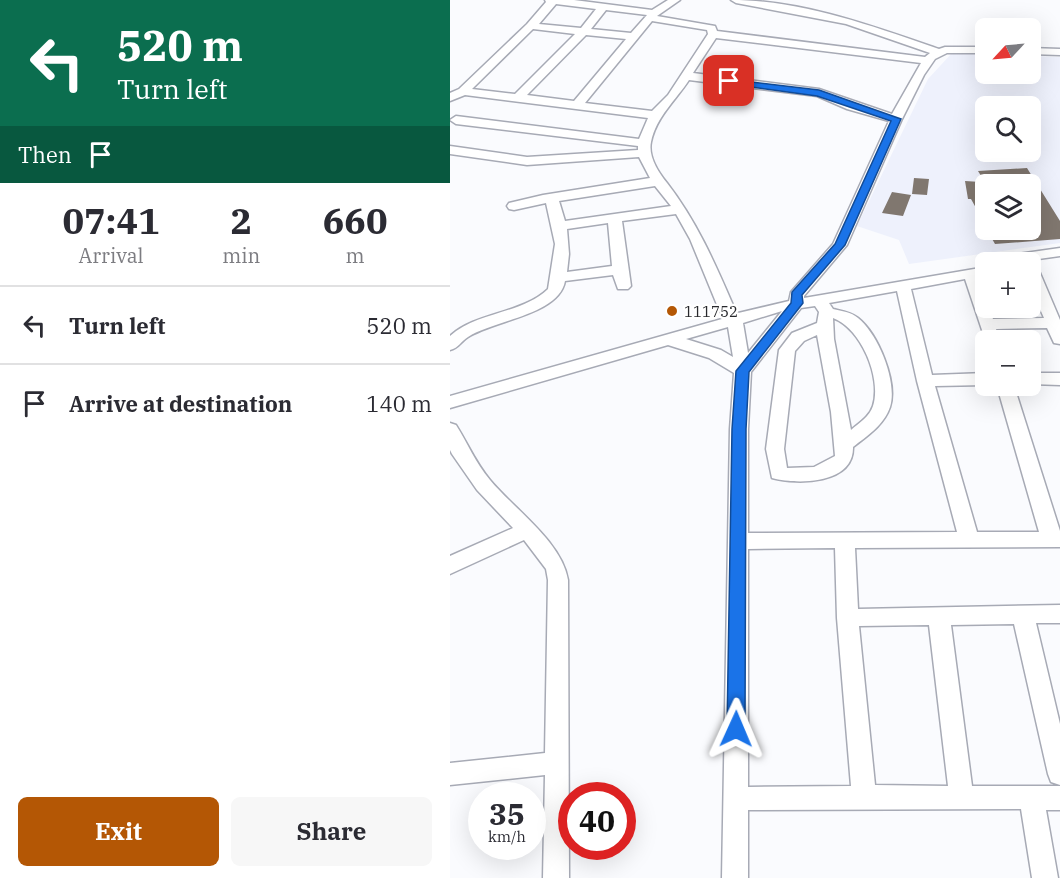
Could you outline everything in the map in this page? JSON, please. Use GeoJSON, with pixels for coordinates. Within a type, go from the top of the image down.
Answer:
{"type":"FeatureCollection","features":[{"type":"Feature","properties":{"kind":"street"},"geometry":{"type":"LineString","coordinates":[[578,104],[652,15],[675,0]]}},
{"type":"Feature","properties":{"kind":"street"},"geometry":{"type":"LineString","coordinates":[[736,0],[848,21],[932,56]]}},
{"type":"Feature","properties":{"kind":"street"},"geometry":{"type":"LineString","coordinates":[[450,133],[456,120],[450,97],[463,91],[531,26],[551,1],[604,6],[652,15],[702,25],[711,28],[713,33]]}},
{"type":"Feature","properties":{"kind":"street"},"geometry":{"type":"LineString","coordinates":[[519,97],[583,32],[604,6]]}},
{"type":"Feature","properties":{"kind":"street"},"geometry":{"type":"LineString","coordinates":[[531,26],[634,37]]}},
{"type":"Feature","properties":{"kind":"street"},"geometry":{"type":"LineString","coordinates":[[713,33],[932,56],[954,49],[975,50]]}},
{"type":"Feature","properties":{"kind":"street"},"geometry":{"type":"LineString","coordinates":[[713,33],[686,76],[655,115],[644,148],[658,182],[680,209],[697,239],[731,316],[743,371],[739,429],[735,878]]}},
{"type":"Feature","properties":{"kind":"street"},"geometry":{"type":"LineString","coordinates":[[1041,51],[1060,52]]}},
{"type":"Feature","properties":{"kind":"street"},"geometry":{"type":"LineString","coordinates":[[743,371],[840,245],[896,119],[918,75],[932,56]]}},
{"type":"Feature","properties":{"kind":"street"},"geometry":{"type":"LineString","coordinates":[[686,76],[819,93],[860,109],[896,119]]}},
{"type":"Feature","properties":{"kind":"street"},"geometry":{"type":"LineString","coordinates":[[463,91],[655,115]]}},
{"type":"Feature","properties":{"kind":"street"},"geometry":{"type":"LineString","coordinates":[[456,120],[644,148]]}},
{"type":"Feature","properties":{"kind":"street"},"geometry":{"type":"LineString","coordinates":[[450,150],[526,162],[644,148]]}},
{"type":"Feature","properties":{"kind":"street"},"geometry":{"type":"LineString","coordinates":[[514,206],[551,198],[658,182]]}},
{"type":"Feature","properties":{"kind":"street"},"geometry":{"type":"LineString","coordinates":[[450,345],[463,333],[552,295],[556,290],[563,253],[561,226],[551,198]]}},
{"type":"Feature","properties":{"kind":"street"},"geometry":{"type":"LineString","coordinates":[[561,226],[680,209]]}},
{"type":"Feature","properties":{"kind":"street"},"geometry":{"type":"LineString","coordinates":[[615,218],[623,286]]}},
{"type":"Feature","properties":{"kind":"street"},"geometry":{"type":"LineString","coordinates":[[1041,258],[1060,252]]}},
{"type":"Feature","properties":{"kind":"street"},"geometry":{"type":"LineString","coordinates":[[1041,261],[1060,260]]}},
{"type":"Feature","properties":{"kind":"street"},"geometry":{"type":"LineString","coordinates":[[450,393],[797,299],[975,265]]}},
{"type":"Feature","properties":{"kind":"street"},"geometry":{"type":"LineString","coordinates":[[559,277],[620,270]]}},
{"type":"Feature","properties":{"kind":"street"},"geometry":{"type":"LineString","coordinates":[[823,312],[844,444],[844,458],[839,464],[804,476],[789,476],[779,473],[774,449],[787,350],[798,337],[823,312],[903,285],[975,273]]}},
{"type":"Feature","properties":{"kind":"street"},"geometry":{"type":"LineString","coordinates":[[903,285],[925,381],[969,540]]}},
{"type":"Feature","properties":{"kind":"street"},"geometry":{"type":"LineString","coordinates":[[1041,291],[1060,339]]}},
{"type":"Feature","properties":{"kind":"street"},"geometry":{"type":"LineString","coordinates":[[797,299],[823,312],[853,322],[865,335],[875,353],[880,373],[882,406],[871,423],[844,444]]}},
{"type":"Feature","properties":{"kind":"street"},"geometry":{"type":"LineString","coordinates":[[450,402],[667,339],[731,316]]}},
{"type":"Feature","properties":{"kind":"street"},"geometry":{"type":"LineString","coordinates":[[986,318],[989,330]]}},
{"type":"Feature","properties":{"kind":"street"},"geometry":{"type":"LineString","coordinates":[[987,324],[1054,323]]}},
{"type":"Feature","properties":{"kind":"street"},"geometry":{"type":"LineString","coordinates":[[667,339],[715,354],[743,371]]}},
{"type":"Feature","properties":{"kind":"street"},"geometry":{"type":"LineString","coordinates":[[925,381],[975,379]]}},
{"type":"Feature","properties":{"kind":"street"},"geometry":{"type":"LineString","coordinates":[[1041,379],[1060,380]]}},
{"type":"Feature","properties":{"kind":"street"},"geometry":{"type":"LineString","coordinates":[[738,541],[1055,539],[1009,396]]}},
{"type":"Feature","properties":{"kind":"street"},"geometry":{"type":"LineString","coordinates":[[450,429],[454,441],[478,478],[556,567],[556,878]]}},
{"type":"Feature","properties":{"kind":"street"},"geometry":{"type":"LineString","coordinates":[[450,566],[473,553],[526,531]]}},
{"type":"Feature","properties":{"kind":"street"},"geometry":{"type":"LineString","coordinates":[[845,540],[848,618],[864,797]]}},
{"type":"Feature","properties":{"kind":"street"},"geometry":{"type":"LineString","coordinates":[[848,618],[1060,614]]}},
{"type":"Feature","properties":{"kind":"street"},"geometry":{"type":"LineString","coordinates":[[1023,615],[1060,774]]}},
{"type":"Feature","properties":{"kind":"street"},"geometry":{"type":"LineString","coordinates":[[939,616],[961,796]]}},
{"type":"Feature","properties":{"kind":"street"},"geometry":{"type":"LineString","coordinates":[[450,774],[557,762]]}},
{"type":"Feature","properties":{"kind":"street"},"geometry":{"type":"LineString","coordinates":[[735,799],[961,796],[1060,798]]}},
{"type":"Feature","properties":{"kind":"street"},"geometry":{"type":"LineString","coordinates":[[1032,799],[1045,878]]}},
{"type":"Feature","properties":{"kind":"shaded area"},"geometry":{"type":"Polygon","coordinates":[[[952,53],[975,54],[975,84],[1041,84],[1041,56],[1060,57],[1060,243],[995,252],[975,252],[975,255],[909,264],[899,240],[857,226],[928,79],[952,53]]]}},
{"type":"Feature","properties":{"kind":"building"},"geometry":{"type":"Polygon","coordinates":[[[1027,168],[1031,174],[980,174],[978,171],[1027,168]]]}},
{"type":"Feature","properties":{"kind":"building"},"geometry":{"type":"Polygon","coordinates":[[[914,178],[929,179],[927,195],[912,194],[914,178]]]}},
{"type":"Feature","properties":{"kind":"building"},"geometry":{"type":"Polygon","coordinates":[[[965,181],[975,182],[975,206],[971,199],[968,199],[965,181]]]}},
{"type":"Feature","properties":{"kind":"building"},"geometry":{"type":"Polygon","coordinates":[[[1041,190],[1060,221],[1060,239],[995,244],[993,240],[1041,240],[1041,190]]]}},
{"type":"Feature","properties":{"kind":"building"},"geometry":{"type":"Polygon","coordinates":[[[892,192],[911,195],[903,216],[882,213],[892,192]]]}},
{"type":"Feature","properties":{"kind":"place","name":"111752"},"geometry":{"type":"Point","coordinates":[672,311]}},
{"type":"Feature","properties":{"kind":"route"},"geometry":{"type":"LineString","coordinates":[[729,81],[819,93],[851,106],[896,119],[845,237],[796,295],[797,303],[743,371],[739,429],[736,729]]}}]}
